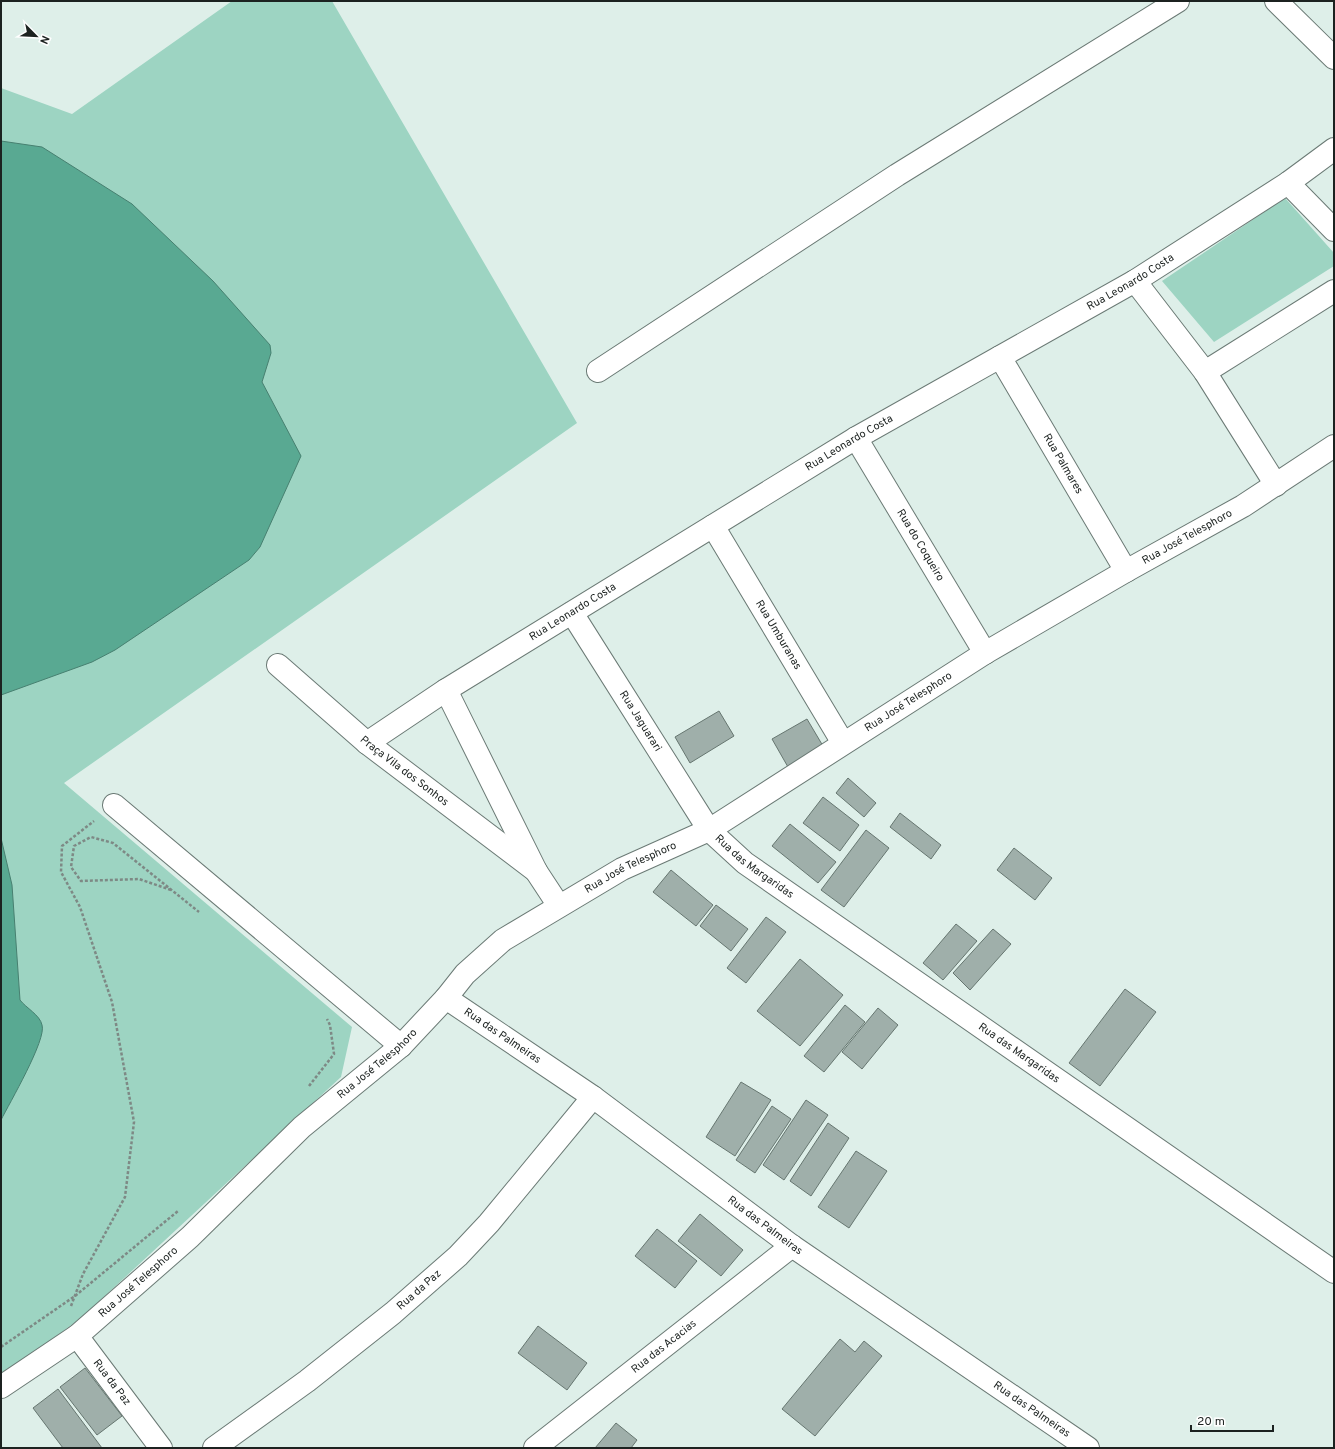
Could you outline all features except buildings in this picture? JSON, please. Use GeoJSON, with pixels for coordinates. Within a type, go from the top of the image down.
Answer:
{"type":"FeatureCollection","features":[{"type":"Feature","properties":{"kind":"street"},"geometry":{"type":"LineString","coordinates":[[598,371],[897,175],[1178,1]]}},
{"type":"Feature","properties":{"kind":"street"},"geometry":{"type":"LineString","coordinates":[[1276,1],[1334,58]]}},
{"type":"Feature","properties":{"kind":"street","name":"Rua Leonardo Costa"},"geometry":{"type":"LineString","coordinates":[[367,743],[446,690],[856,438],[1135,281],[1288,183],[1334,149]]}},
{"type":"Feature","properties":{"kind":"street"},"geometry":{"type":"LineString","coordinates":[[1288,183],[1334,230]]}},
{"type":"Feature","properties":{"kind":"street"},"geometry":{"type":"LineString","coordinates":[[1135,281],[1205,372],[1276,485]]}},
{"type":"Feature","properties":{"kind":"street"},"geometry":{"type":"LineString","coordinates":[[1205,372],[1334,291]]}},
{"type":"Feature","properties":{"kind":"street","name":"Rua Palmares"},"geometry":{"type":"LineString","coordinates":[[1000,356],[1126,571]]}},
{"type":"Feature","properties":{"kind":"street","name":"Rua do Coqueiro"},"geometry":{"type":"LineString","coordinates":[[856,438],[985,652]]}},
{"type":"Feature","properties":{"kind":"street","name":"Rua José Telesphoro"},"geometry":{"type":"LineString","coordinates":[[1,1387],[77,1336],[190,1237],[302,1127],[401,1046],[446,998],[465,974],[503,940],[622,869],[709,830],[985,652],[1243,506],[1334,446]]}},
{"type":"Feature","properties":{"kind":"street","name":"Rua Umburanas"},"geometry":{"type":"LineString","coordinates":[[713,526],[843,743]]}},
{"type":"Feature","properties":{"kind":"street","name":"Rua Jaguarari"},"geometry":{"type":"LineString","coordinates":[[572,613],[709,830]]}},
{"type":"Feature","properties":{"kind":"street","name":"Praça Vila dos Sonhos"},"geometry":{"type":"LineString","coordinates":[[278,665],[367,743],[536,871]]}},
{"type":"Feature","properties":{"kind":"street","name":"Praça Vila dos Sonhos"},"geometry":{"type":"LineString","coordinates":[[446,690],[536,871],[559,906]]}},
{"type":"Feature","properties":{"kind":"street"},"geometry":{"type":"LineString","coordinates":[[114,805],[401,1046]]}},
{"type":"Feature","properties":{"kind":"street","name":"Rua das Margaridas"},"geometry":{"type":"LineString","coordinates":[[709,830],[745,862],[1334,1272]]}},
{"type":"Feature","properties":{"kind":"street","name":"Rua das Palmeiras"},"geometry":{"type":"LineString","coordinates":[[446,998],[592,1097],[792,1246],[1088,1448]]}},
{"type":"Feature","properties":{"kind":"street","name":"Rua da Paz"},"geometry":{"type":"LineString","coordinates":[[214,1448],[307,1381],[393,1313],[458,1256],[489,1223],[592,1097]]}},
{"type":"Feature","properties":{"kind":"street","name":"Rua das Acacias"},"geometry":{"type":"LineString","coordinates":[[540,1447],[792,1246]]}},
{"type":"Feature","properties":{"kind":"street","name":"Rua da Paz"},"geometry":{"type":"LineString","coordinates":[[77,1336],[161,1448]]}},
{"type":"Feature","properties":{"kind":"path"},"geometry":{"type":"LineString","coordinates":[[70,1309],[83,1274],[125,1197],[134,1122],[112,1002],[80,907],[61,872],[62,846],[114,805]]}},
{"type":"Feature","properties":{"kind":"path"},"geometry":{"type":"LineString","coordinates":[[171,890],[139,879],[81,881],[71,867],[74,846],[91,837],[113,842],[202,914]]}},
{"type":"Feature","properties":{"kind":"path"},"geometry":{"type":"LineString","coordinates":[[307,1089],[334,1054],[330,1025],[326,1018]]}},
{"type":"Feature","properties":{"kind":"path"},"geometry":{"type":"LineString","coordinates":[[1,1347],[75,1296],[181,1208]]}},
{"type":"Feature","properties":{"kind":"shaded area"},"geometry":{"type":"Polygon","coordinates":[[[232,1],[332,1],[577,423],[64,783],[352,1027],[341,1077],[80,1319],[1,1376],[1,88],[72,114],[232,1]]]}},
{"type":"Feature","properties":{"kind":"shaded area"},"geometry":{"type":"Polygon","coordinates":[[[1,141],[42,147],[132,204],[213,281],[270,345],[271,353],[262,382],[301,456],[260,547],[249,560],[115,650],[92,662],[1,695],[1,141]]]}},
{"type":"Feature","properties":{"kind":"shaded area"},"geometry":{"type":"Polygon","coordinates":[[[1285,198],[1334,253],[1334,266],[1214,342],[1162,281],[1285,198]]]}},
{"type":"Feature","properties":{"kind":"shaded area"},"geometry":{"type":"Polygon","coordinates":[[[1,838],[12,885],[20,1000],[39,1018],[42,1025],[42,1032],[39,1044],[33,1057],[1,1120],[1,838]]]}}]}
